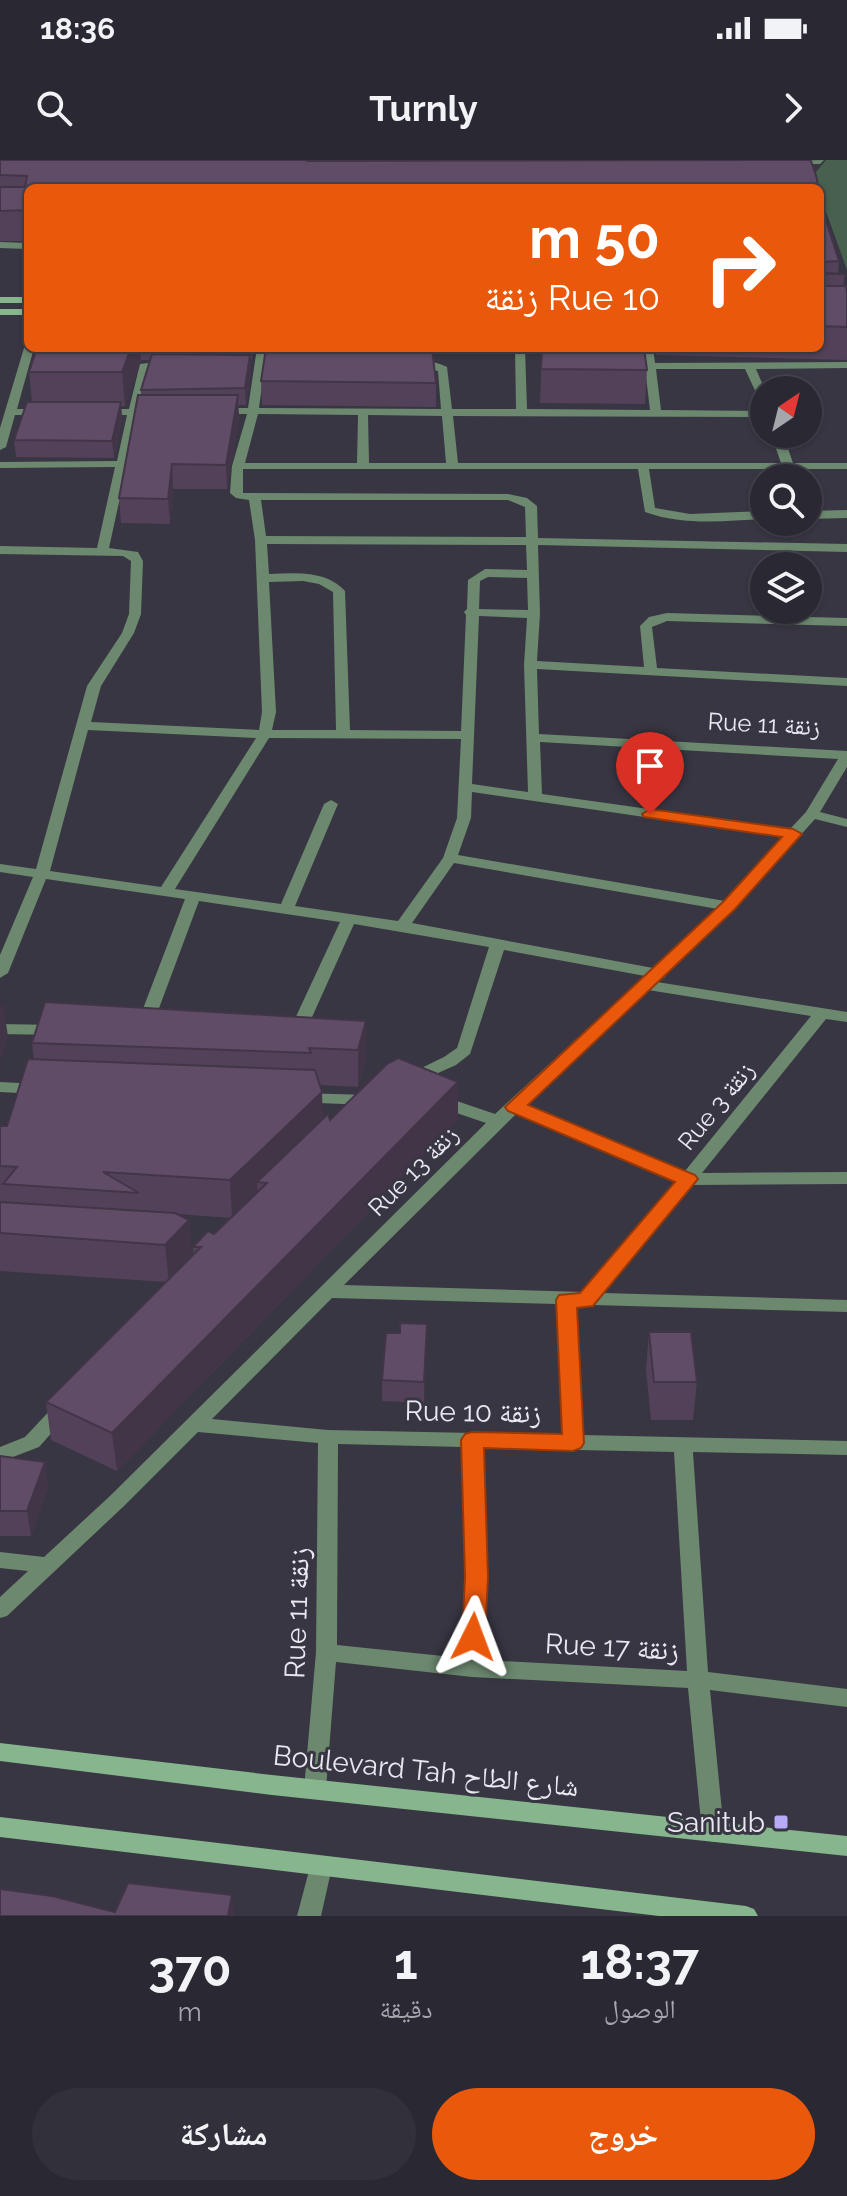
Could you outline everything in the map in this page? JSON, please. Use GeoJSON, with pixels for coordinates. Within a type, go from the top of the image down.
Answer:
{"type":"FeatureCollection","features":[{"type":"Feature","properties":{"kind":"street"},"geometry":{"type":"LineString","coordinates":[[777,161],[821,161]]}},
{"type":"Feature","properties":{"kind":"street"},"geometry":{"type":"LineString","coordinates":[[808,170],[811,164],[821,161]]}},
{"type":"Feature","properties":{"kind":"street"},"geometry":{"type":"LineString","coordinates":[[0,245],[24,246]]}},
{"type":"Feature","properties":{"kind":"street"},"geometry":{"type":"LineString","coordinates":[[0,300],[24,300]]}},
{"type":"Feature","properties":{"kind":"street"},"geometry":{"type":"LineString","coordinates":[[0,312],[24,312]]}},
{"type":"Feature","properties":{"kind":"street"},"geometry":{"type":"LineString","coordinates":[[0,447],[28,352]]}},
{"type":"Feature","properties":{"kind":"street"},"geometry":{"type":"LineString","coordinates":[[261,352],[253,411],[238,466],[236,493],[255,498],[515,498],[531,506],[534,614],[530,665],[535,798]]}},
{"type":"Feature","properties":{"kind":"street"},"geometry":{"type":"LineString","coordinates":[[520,352],[522,414]]}},
{"type":"Feature","properties":{"kind":"street"},"geometry":{"type":"LineString","coordinates":[[648,352],[656,414]]}},
{"type":"Feature","properties":{"kind":"street"},"geometry":{"type":"LineString","coordinates":[[102,551],[144,366],[154,362],[177,362]]}},
{"type":"Feature","properties":{"kind":"street"},"geometry":{"type":"LineString","coordinates":[[246,362],[276,363]]}},
{"type":"Feature","properties":{"kind":"street"},"geometry":{"type":"LineString","coordinates":[[402,364],[434,365],[443,369],[452,464]]}},
{"type":"Feature","properties":{"kind":"street"},"geometry":{"type":"LineString","coordinates":[[749,365],[754,376]]}},
{"type":"Feature","properties":{"kind":"street"},"geometry":{"type":"LineString","coordinates":[[648,366],[847,365]]}},
{"type":"Feature","properties":{"kind":"street"},"geometry":{"type":"LineString","coordinates":[[208,411],[750,414]]}},
{"type":"Feature","properties":{"kind":"street"},"geometry":{"type":"LineString","coordinates":[[10,412],[56,412]]}},
{"type":"Feature","properties":{"kind":"street"},"geometry":{"type":"LineString","coordinates":[[87,412],[163,412]]}},
{"type":"Feature","properties":{"kind":"street"},"geometry":{"type":"LineString","coordinates":[[363,413],[363,465]]}},
{"type":"Feature","properties":{"kind":"street"},"geometry":{"type":"LineString","coordinates":[[0,465],[122,464]]}},
{"type":"Feature","properties":{"kind":"street"},"geometry":{"type":"LineString","coordinates":[[238,466],[750,466]]}},
{"type":"Feature","properties":{"kind":"street"},"geometry":{"type":"LineString","coordinates":[[822,466],[847,466]]}},
{"type":"Feature","properties":{"kind":"street"},"geometry":{"type":"LineString","coordinates":[[643,467],[649,510],[679,516],[750,515]]}},
{"type":"Feature","properties":{"kind":"street"},"geometry":{"type":"LineString","coordinates":[[166,891],[265,734],[269,712],[261,540],[255,498]]}},
{"type":"Feature","properties":{"kind":"street"},"geometry":{"type":"LineString","coordinates":[[822,515],[847,514]]}},
{"type":"Feature","properties":{"kind":"street"},"geometry":{"type":"LineString","coordinates":[[261,540],[531,541],[847,548]]}},
{"type":"Feature","properties":{"kind":"street"},"geometry":{"type":"LineString","coordinates":[[0,550],[124,552],[134,555],[137,561],[135,614],[128,633],[94,686],[42,872],[0,973]]}},
{"type":"Feature","properties":{"kind":"street"},"geometry":{"type":"LineString","coordinates":[[402,926],[450,858],[464,818],[470,612],[474,580],[478,575],[533,574]]}},
{"type":"Feature","properties":{"kind":"street"},"geometry":{"type":"LineString","coordinates":[[262,578],[320,580],[332,583],[339,591],[343,734]]}},
{"type":"Feature","properties":{"kind":"street"},"geometry":{"type":"LineString","coordinates":[[470,612],[534,614]]}},
{"type":"Feature","properties":{"kind":"street"},"geometry":{"type":"LineString","coordinates":[[651,672],[646,626],[653,620],[667,617],[847,622]]}},
{"type":"Feature","properties":{"kind":"street"},"geometry":{"type":"LineString","coordinates":[[530,665],[847,682]]}},
{"type":"Feature","properties":{"kind":"street"},"geometry":{"type":"LineString","coordinates":[[82,726],[265,734],[467,735]]}},
{"type":"Feature","properties":{"kind":"street","name":"Rue 11 زنقة"},"geometry":{"type":"LineString","coordinates":[[535,738],[847,755]]}},
{"type":"Feature","properties":{"kind":"street","name":"Rue 13 زنقة"},"geometry":{"type":"LineString","coordinates":[[0,1610],[117,1501],[498,1121],[729,906],[812,814],[847,755]]}},
{"type":"Feature","properties":{"kind":"street"},"geometry":{"type":"LineString","coordinates":[[466,787],[793,834]]}},
{"type":"Feature","properties":{"kind":"street"},"geometry":{"type":"LineString","coordinates":[[286,910],[331,804]]}},
{"type":"Feature","properties":{"kind":"street"},"geometry":{"type":"LineString","coordinates":[[812,814],[847,823]]}},
{"type":"Feature","properties":{"kind":"street"},"geometry":{"type":"LineString","coordinates":[[450,858],[729,906]]}},
{"type":"Feature","properties":{"kind":"street"},"geometry":{"type":"LineString","coordinates":[[0,868],[402,926],[498,944],[653,980],[847,1017]]}},
{"type":"Feature","properties":{"kind":"street"},"geometry":{"type":"LineString","coordinates":[[142,1033],[194,894]]}},
{"type":"Feature","properties":{"kind":"street"},"geometry":{"type":"LineString","coordinates":[[278,1036],[300,1026],[349,918]]}},
{"type":"Feature","properties":{"kind":"street"},"geometry":{"type":"LineString","coordinates":[[498,944],[464,1050],[431,1071],[397,1086],[498,1121]]}},
{"type":"Feature","properties":{"kind":"street","name":"Rue 3 زنقة"},"geometry":{"type":"LineString","coordinates":[[576,1300],[688,1179],[821,1014]]}},
{"type":"Feature","properties":{"kind":"street"},"geometry":{"type":"LineString","coordinates":[[0,1029],[79,1031]]}},
{"type":"Feature","properties":{"kind":"street"},"geometry":{"type":"LineString","coordinates":[[0,1087],[48,1089]]}},
{"type":"Feature","properties":{"kind":"street"},"geometry":{"type":"LineString","coordinates":[[352,1116],[367,1100],[387,1091]]}},
{"type":"Feature","properties":{"kind":"street"},"geometry":{"type":"LineString","coordinates":[[287,1097],[367,1100]]}},
{"type":"Feature","properties":{"kind":"street"},"geometry":{"type":"LineString","coordinates":[[515,1107],[688,1179],[847,1178]]}},
{"type":"Feature","properties":{"kind":"street"},"geometry":{"type":"LineString","coordinates":[[327,1291],[847,1306]]}},
{"type":"Feature","properties":{"kind":"street"},"geometry":{"type":"LineString","coordinates":[[573,1443],[576,1300]]}},
{"type":"Feature","properties":{"kind":"street"},"geometry":{"type":"LineString","coordinates":[[0,1455],[32,1442],[74,1398]]}},
{"type":"Feature","properties":{"kind":"street","name":"Rue 10 زنقة"},"geometry":{"type":"LineString","coordinates":[[194,1424],[328,1437],[847,1448]]}},
{"type":"Feature","properties":{"kind":"street","name":"Rue 11 زنقة"},"geometry":{"type":"LineString","coordinates":[[315,1789],[326,1652],[328,1437]]}},
{"type":"Feature","properties":{"kind":"street"},"geometry":{"type":"LineString","coordinates":[[472,1440],[476,1577],[472,1668]]}},
{"type":"Feature","properties":{"kind":"street"},"geometry":{"type":"LineString","coordinates":[[683,1446],[698,1680],[713,1832]]}},
{"type":"Feature","properties":{"kind":"street"},"geometry":{"type":"LineString","coordinates":[[0,1560],[47,1565]]}},
{"type":"Feature","properties":{"kind":"street","name":"Rue 17 زنقة"},"geometry":{"type":"LineString","coordinates":[[326,1652],[472,1668],[698,1680],[847,1698]]}},
{"type":"Feature","properties":{"kind":"street","name":"Boulevard Tah شارع الطاح"},"geometry":{"type":"LineString","coordinates":[[0,1752],[847,1846]]}},
{"type":"Feature","properties":{"kind":"street"},"geometry":{"type":"LineString","coordinates":[[0,1827],[746,1916]]}},
{"type":"Feature","properties":{"kind":"street"},"geometry":{"type":"LineString","coordinates":[[309,1916],[321,1867]]}},
{"type":"Feature","properties":{"kind":"green space"},"geometry":{"type":"Polygon","coordinates":[[[826,160],[847,160],[847,270],[824,206],[824,184],[818,184],[816,172],[826,160]]]}},
{"type":"Feature","properties":{"kind":"building"},"geometry":{"type":"Polygon","coordinates":[[[0,160],[809,160],[818,184],[26,184],[27,176],[0,175],[0,160]]]}},
{"type":"Feature","properties":{"kind":"building"},"geometry":{"type":"Polygon","coordinates":[[[0,187],[24,187],[24,210],[0,211],[0,187]]]}},
{"type":"Feature","properties":{"kind":"building"},"geometry":{"type":"Polygon","coordinates":[[[824,214],[839,261],[824,262],[824,214]]]}},
{"type":"Feature","properties":{"kind":"building"},"geometry":{"type":"Polygon","coordinates":[[[824,286],[846,286],[847,327],[824,326],[824,286]]]}},
{"type":"Feature","properties":{"kind":"building"},"geometry":{"type":"Polygon","coordinates":[[[36,352],[130,352],[122,372],[29,372],[36,352]]]}},
{"type":"Feature","properties":{"kind":"building"},"geometry":{"type":"Polygon","coordinates":[[[265,352],[432,352],[436,383],[261,381],[265,352]]]}},
{"type":"Feature","properties":{"kind":"building"},"geometry":{"type":"Polygon","coordinates":[[[542,352],[645,352],[647,370],[541,369],[542,352]]]}},
{"type":"Feature","properties":{"kind":"building"},"geometry":{"type":"Polygon","coordinates":[[[152,354],[250,355],[245,388],[141,390],[152,354]]]}},
{"type":"Feature","properties":{"kind":"building"},"geometry":{"type":"Polygon","coordinates":[[[138,395],[238,395],[226,465],[172,464],[168,499],[119,498],[138,395]]]}},
{"type":"Feature","properties":{"kind":"building"},"geometry":{"type":"Polygon","coordinates":[[[27,402],[121,402],[112,441],[14,440],[27,402]]]}},
{"type":"Feature","properties":{"kind":"building"},"geometry":{"type":"Polygon","coordinates":[[[45,1002],[366,1021],[358,1050],[309,1048],[311,1053],[32,1043],[45,1002]]]}},
{"type":"Feature","properties":{"kind":"building"},"geometry":{"type":"Polygon","coordinates":[[[398,1058],[458,1082],[112,1433],[46,1402],[201,1247],[193,1247],[208,1231],[214,1234],[267,1183],[257,1182],[328,1114],[330,1120],[387,1064],[398,1058]]]}},
{"type":"Feature","properties":{"kind":"building"},"geometry":{"type":"Polygon","coordinates":[[[28,1059],[315,1070],[322,1092],[230,1180],[103,1172],[139,1193],[3,1184],[17,1167],[0,1166],[0,1126],[7,1126],[28,1059]]]}},
{"type":"Feature","properties":{"kind":"building"},"geometry":{"type":"Polygon","coordinates":[[[0,1202],[175,1213],[189,1220],[165,1245],[0,1233],[0,1202]]]}},
{"type":"Feature","properties":{"kind":"building"},"geometry":{"type":"Polygon","coordinates":[[[400,1323],[427,1324],[424,1382],[382,1380],[386,1333],[400,1333],[400,1323]]]}},
{"type":"Feature","properties":{"kind":"building"},"geometry":{"type":"Polygon","coordinates":[[[649,1332],[691,1332],[697,1382],[654,1382],[649,1332]]]}},
{"type":"Feature","properties":{"kind":"building"},"geometry":{"type":"Polygon","coordinates":[[[0,1456],[45,1462],[27,1511],[0,1511],[0,1456]]]}},
{"type":"Feature","properties":{"kind":"building"},"geometry":{"type":"Polygon","coordinates":[[[128,1883],[232,1895],[228,1916],[0,1916],[0,1889],[52,1896],[115,1912],[128,1883]]]}},
{"type":"Feature","properties":{"kind":"place","name":"Sanitub"},"geometry":{"type":"Point","coordinates":[781,1822]}},
{"type":"Feature","properties":{"kind":"route"},"geometry":{"type":"LineString","coordinates":[[473,1637],[476,1577],[472,1440],[573,1443],[566,1300],[586,1301],[688,1179],[515,1107],[660,974],[729,906],[793,834],[650,814]]}}]}
